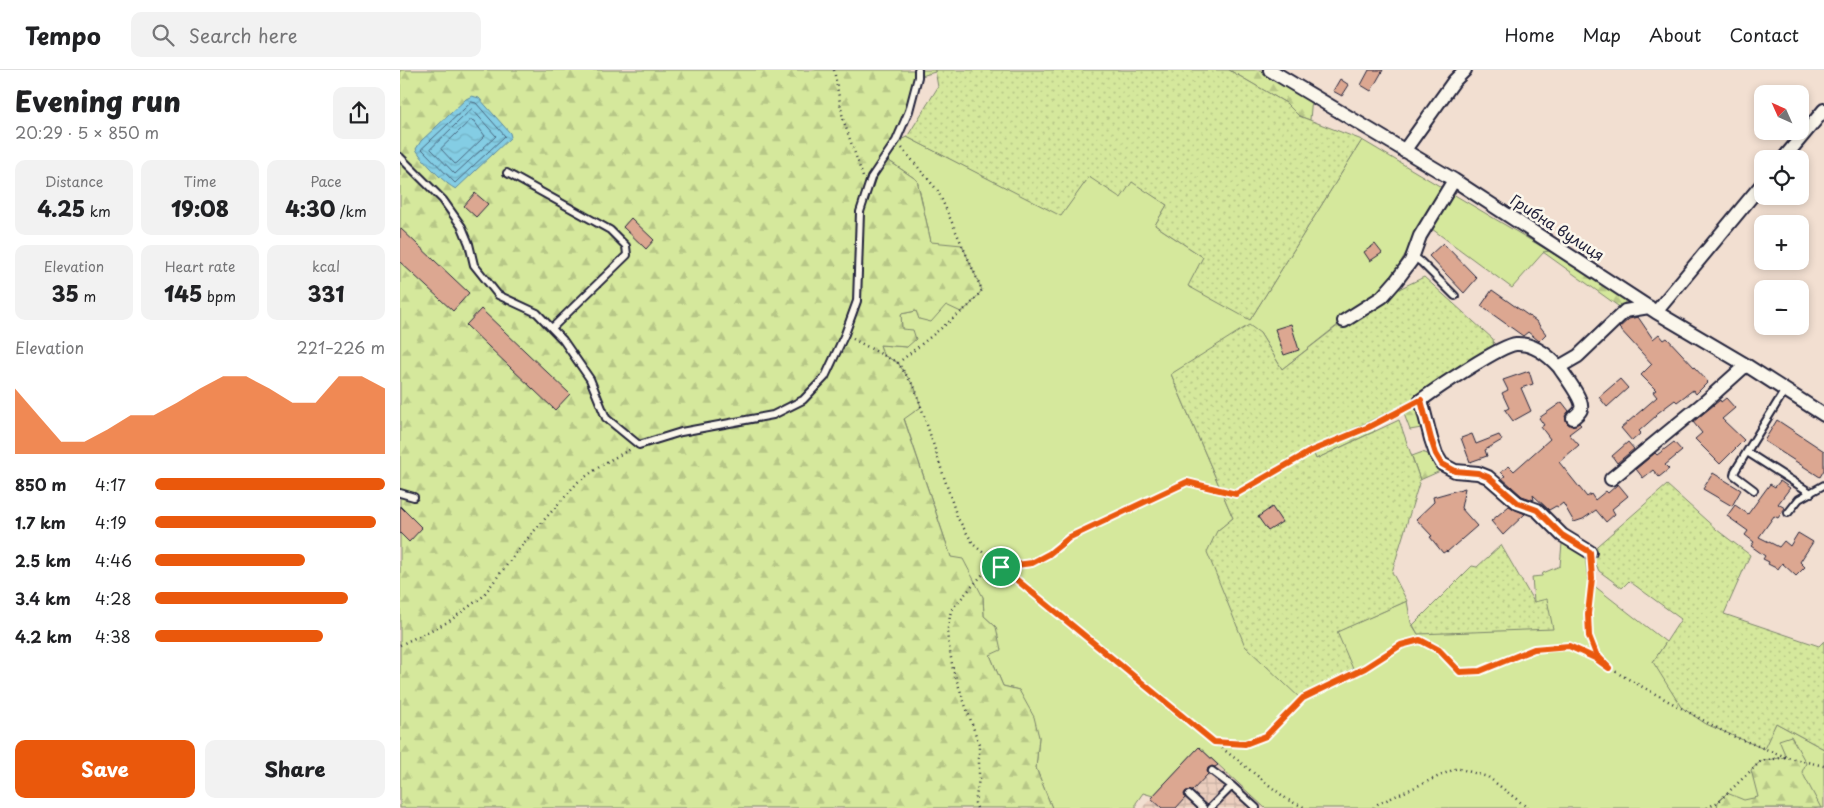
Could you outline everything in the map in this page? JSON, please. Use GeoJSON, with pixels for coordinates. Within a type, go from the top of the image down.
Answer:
{"type":"FeatureCollection","features":[{"type":"Feature","properties":{"kind":"street","name":"Грибна вулиця"},"geometry":{"type":"LineString","coordinates":[[1270,70],[1284,74],[1404,151],[1454,180],[1652,309],[1824,415]]}},
{"type":"Feature","properties":{"kind":"street"},"geometry":{"type":"LineString","coordinates":[[1404,151],[1454,82],[1465,70]]}},
{"type":"Feature","properties":{"kind":"street"},"geometry":{"type":"LineString","coordinates":[[1791,150],[1824,110]]}},
{"type":"Feature","properties":{"kind":"street"},"geometry":{"type":"LineString","coordinates":[[1344,321],[1386,293],[1409,265],[1420,236],[1454,180]]}},
{"type":"Feature","properties":{"kind":"street"},"geometry":{"type":"LineString","coordinates":[[1559,368],[1578,356],[1625,311],[1652,309],[1754,193]]}},
{"type":"Feature","properties":{"kind":"street"},"geometry":{"type":"LineString","coordinates":[[1625,311],[1626,292]]}},
{"type":"Feature","properties":{"kind":"street"},"geometry":{"type":"LineString","coordinates":[[1573,418],[1580,411],[1581,405],[1559,368],[1552,360],[1532,347],[1522,344],[1513,344],[1495,353],[1421,400],[1431,439],[1442,464],[1455,471],[1478,473],[1488,477],[1518,503],[1537,510],[1562,535],[1590,552]]}},
{"type":"Feature","properties":{"kind":"street"},"geometry":{"type":"LineString","coordinates":[[1611,479],[1746,366]]}},
{"type":"Feature","properties":{"kind":"lane"},"geometry":{"type":"LineString","coordinates":[[400,157],[443,200],[462,227],[469,244],[474,265],[498,295],[537,313],[552,328],[563,340],[590,379],[606,418],[639,445],[680,432],[773,415],[803,400],[825,377],[858,301],[860,212],[871,178],[896,141],[909,111],[918,77],[918,70]]}},
{"type":"Feature","properties":{"kind":"lane"},"geometry":{"type":"LineString","coordinates":[[507,173],[610,230],[626,246],[627,255],[552,328]]}},
{"type":"Feature","properties":{"kind":"lane"},"geometry":{"type":"LineString","coordinates":[[1413,256],[1455,296]]}},
{"type":"Feature","properties":{"kind":"lane"},"geometry":{"type":"LineString","coordinates":[[1754,490],[1734,475],[1785,390]]}},
{"type":"Feature","properties":{"kind":"lane"},"geometry":{"type":"LineString","coordinates":[[1747,452],[1811,493]]}},
{"type":"Feature","properties":{"kind":"lane"},"geometry":{"type":"LineString","coordinates":[[1788,513],[1799,499],[1824,485]]}},
{"type":"Feature","properties":{"kind":"lane"},"geometry":{"type":"LineString","coordinates":[[400,493],[414,497]]}},
{"type":"Feature","properties":{"kind":"lane"},"geometry":{"type":"LineString","coordinates":[[1212,771],[1256,808]]}},
{"type":"Feature","properties":{"kind":"lane"},"geometry":{"type":"LineString","coordinates":[[1210,808],[1232,786]]}},
{"type":"Feature","properties":{"kind":"lane"},"geometry":{"type":"LineString","coordinates":[[1189,795],[1203,808]]}},
{"type":"Feature","properties":{"kind":"path"},"geometry":{"type":"LineString","coordinates":[[834,70],[843,118],[868,189]]}},
{"type":"Feature","properties":{"kind":"path"},"geometry":{"type":"LineString","coordinates":[[896,141],[938,191],[982,290],[970,305],[898,363]]}},
{"type":"Feature","properties":{"kind":"path"},"geometry":{"type":"LineString","coordinates":[[845,334],[898,363],[915,388],[957,516],[974,545],[1214,742],[1288,800],[1306,808]]}},
{"type":"Feature","properties":{"kind":"path"},"geometry":{"type":"LineString","coordinates":[[978,808],[976,803],[980,744],[953,670],[947,634],[951,610],[983,574],[1001,567],[1032,563],[1049,554],[1070,537],[1187,482],[1236,494],[1311,451],[1369,427],[1421,400]]}},
{"type":"Feature","properties":{"kind":"path"},"geometry":{"type":"LineString","coordinates":[[400,645],[448,622],[482,597],[527,539],[578,482],[608,461],[639,445]]}},
{"type":"Feature","properties":{"kind":"path"},"geometry":{"type":"LineString","coordinates":[[1590,552],[1592,578],[1588,614],[1589,636],[1596,654],[1609,668]]}},
{"type":"Feature","properties":{"kind":"path"},"geometry":{"type":"LineString","coordinates":[[1214,742],[1245,744],[1266,736],[1303,698],[1365,668],[1401,645],[1420,640],[1439,650],[1460,672],[1480,671],[1534,649],[1569,646],[1595,658],[1609,668],[1730,735],[1786,757],[1824,766]]}},
{"type":"Feature","properties":{"kind":"path"},"geometry":{"type":"LineString","coordinates":[[1707,808],[1718,802],[1761,761],[1786,757]]}},
{"type":"Feature","properties":{"kind":"path"},"geometry":{"type":"LineString","coordinates":[[1374,808],[1378,804],[1457,768],[1488,777],[1528,808]]}},
{"type":"Feature","properties":{"kind":"shaded area"},"geometry":{"type":"Polygon","coordinates":[[[1199,747],[1218,765],[1265,808],[1142,808],[1199,747]]]}},
{"type":"Feature","properties":{"kind":"green space"},"geometry":{"type":"Polygon","coordinates":[[[400,70],[935,70],[935,72],[918,77],[909,111],[883,157],[917,180],[931,242],[962,245],[982,290],[970,305],[961,312],[946,305],[931,322],[919,319],[916,311],[901,314],[902,329],[913,330],[916,339],[907,347],[880,345],[883,355],[898,363],[915,388],[921,407],[904,419],[951,557],[963,559],[983,597],[984,616],[996,627],[1001,650],[990,655],[1003,686],[1019,690],[1034,717],[1039,737],[1036,768],[1052,808],[400,808],[400,70]]]}},
{"type":"Feature","properties":{"kind":"green space"},"geometry":{"type":"Polygon","coordinates":[[[935,70],[1229,70],[1286,103],[1299,116],[1362,140],[1250,320],[1188,286],[1203,257],[1155,225],[1167,205],[1132,182],[1121,198],[1089,177],[1061,216],[907,137],[938,87],[935,70]]]}},
{"type":"Feature","properties":{"kind":"green space"},"geometry":{"type":"Polygon","coordinates":[[[1229,70],[1271,70],[1312,96],[1310,120],[1299,116],[1286,103],[1229,70]]]}},
{"type":"Feature","properties":{"kind":"green space"},"geometry":{"type":"Polygon","coordinates":[[[907,137],[1061,215],[1089,177],[1132,181],[1167,205],[1155,225],[1203,257],[1250,320],[1362,140],[1549,251],[1543,253],[1512,288],[1423,224],[1386,287],[1282,369],[1260,333],[1171,374],[1233,518],[1217,531],[1336,632],[1407,601],[1411,623],[1418,634],[1534,602],[1532,577],[1542,576],[1543,573],[1560,566],[1562,543],[1585,554],[1588,581],[1666,642],[1653,662],[1763,748],[1776,723],[1824,749],[1824,808],[1265,808],[1199,747],[1153,796],[1143,793],[1136,803],[1136,808],[1052,808],[1036,768],[1039,737],[1019,690],[1003,686],[990,655],[996,627],[984,616],[983,597],[951,557],[904,418],[921,407],[898,363],[883,355],[880,345],[907,347],[902,329],[901,314],[916,311],[931,242],[917,180],[885,158],[897,141],[907,137]]]}},
{"type":"Feature","properties":{"kind":"green space"},"geometry":{"type":"Polygon","coordinates":[[[1549,251],[1625,299],[1625,311],[1543,252],[1549,251]]]}},
{"type":"Feature","properties":{"kind":"green space"},"geometry":{"type":"Polygon","coordinates":[[[1424,277],[1493,339],[1495,353],[1425,397],[1410,402],[1312,449],[1316,459],[1399,420],[1420,480],[1392,572],[1407,601],[1337,632],[1353,669],[1302,700],[1245,646],[1207,552],[1217,531],[1233,518],[1171,374],[1249,325],[1260,333],[1282,369],[1344,321],[1378,299],[1424,277]]]}},
{"type":"Feature","properties":{"kind":"green space"},"geometry":{"type":"Polygon","coordinates":[[[1421,400],[1427,427],[1410,430],[1401,406],[1421,400]]]}},
{"type":"Feature","properties":{"kind":"green space"},"geometry":{"type":"Polygon","coordinates":[[[1371,420],[1375,431],[1316,459],[1311,449],[1371,420]]]}},
{"type":"Feature","properties":{"kind":"green space"},"geometry":{"type":"Polygon","coordinates":[[[1423,452],[1438,459],[1447,468],[1420,480],[1412,456],[1423,452]]]}},
{"type":"Feature","properties":{"kind":"green space"},"geometry":{"type":"Polygon","coordinates":[[[1667,485],[1717,530],[1750,555],[1724,614],[1819,646],[1824,641],[1824,749],[1776,723],[1764,749],[1706,724],[1681,707],[1653,662],[1681,619],[1629,581],[1622,588],[1599,571],[1590,552],[1667,485]]]}},
{"type":"Feature","properties":{"kind":"green space"},"geometry":{"type":"Polygon","coordinates":[[[1501,545],[1534,602],[1547,599],[1553,629],[1418,634],[1413,625],[1472,566],[1477,567],[1501,545]]]}},
{"type":"Feature","properties":{"kind":"green space"},"geometry":{"type":"Polygon","coordinates":[[[1791,736],[1806,763],[1802,772],[1821,808],[1717,808],[1718,802],[1727,793],[1744,800],[1758,797],[1751,770],[1761,761],[1786,757],[1779,740],[1791,736]]]}},
{"type":"Feature","properties":{"kind":"water"},"geometry":{"type":"Polygon","coordinates":[[[472,96],[479,98],[510,133],[511,137],[456,189],[434,171],[416,149],[421,141],[466,99],[472,96]]]}},
{"type":"Feature","properties":{"kind":"building"},"geometry":{"type":"Polygon","coordinates":[[[1369,70],[1383,70],[1371,91],[1361,85],[1369,70]]]}},
{"type":"Feature","properties":{"kind":"building"},"geometry":{"type":"Polygon","coordinates":[[[1340,79],[1349,85],[1342,96],[1333,91],[1340,79]]]}},
{"type":"Feature","properties":{"kind":"building"},"geometry":{"type":"Polygon","coordinates":[[[475,193],[488,204],[476,217],[464,206],[475,193]]]}},
{"type":"Feature","properties":{"kind":"building"},"geometry":{"type":"Polygon","coordinates":[[[631,218],[654,240],[646,249],[623,227],[631,218]]]}},
{"type":"Feature","properties":{"kind":"building"},"geometry":{"type":"Polygon","coordinates":[[[400,228],[469,293],[453,311],[400,262],[400,228]]]}},
{"type":"Feature","properties":{"kind":"building"},"geometry":{"type":"Polygon","coordinates":[[[1443,243],[1477,278],[1464,293],[1429,256],[1443,243]]]}},
{"type":"Feature","properties":{"kind":"building"},"geometry":{"type":"Polygon","coordinates":[[[1375,244],[1382,253],[1370,261],[1364,252],[1375,244]]]}},
{"type":"Feature","properties":{"kind":"building"},"geometry":{"type":"Polygon","coordinates":[[[1492,290],[1536,321],[1546,334],[1539,341],[1528,332],[1523,336],[1481,306],[1492,290]]]}},
{"type":"Feature","properties":{"kind":"building"},"geometry":{"type":"Polygon","coordinates":[[[481,309],[570,394],[555,410],[466,325],[481,309]]]}},
{"type":"Feature","properties":{"kind":"building"},"geometry":{"type":"Polygon","coordinates":[[[1638,317],[1653,339],[1659,334],[1664,340],[1667,338],[1708,382],[1696,394],[1693,390],[1677,402],[1675,400],[1655,415],[1632,441],[1621,428],[1657,397],[1653,392],[1656,390],[1641,375],[1652,364],[1619,328],[1629,319],[1638,317]]]}},
{"type":"Feature","properties":{"kind":"building"},"geometry":{"type":"Polygon","coordinates":[[[1291,324],[1299,350],[1284,355],[1275,329],[1291,324]]]}},
{"type":"Feature","properties":{"kind":"building"},"geometry":{"type":"Polygon","coordinates":[[[1529,371],[1533,384],[1521,388],[1531,411],[1513,421],[1505,410],[1509,408],[1502,393],[1508,390],[1503,380],[1529,371]]]}},
{"type":"Feature","properties":{"kind":"building"},"geometry":{"type":"Polygon","coordinates":[[[1620,379],[1628,388],[1607,407],[1599,397],[1620,379]]]}},
{"type":"Feature","properties":{"kind":"building"},"geometry":{"type":"Polygon","coordinates":[[[1726,398],[1735,408],[1722,419],[1744,440],[1720,464],[1695,439],[1702,433],[1693,422],[1720,400],[1721,402],[1726,398]]]}},
{"type":"Feature","properties":{"kind":"building"},"geometry":{"type":"Polygon","coordinates":[[[1562,402],[1569,411],[1565,416],[1567,423],[1571,426],[1579,423],[1581,425],[1569,434],[1579,445],[1559,462],[1587,497],[1591,494],[1595,500],[1606,491],[1608,493],[1618,484],[1628,496],[1612,509],[1615,514],[1606,522],[1596,510],[1583,519],[1574,522],[1563,503],[1549,510],[1533,495],[1534,500],[1522,496],[1502,478],[1505,476],[1501,472],[1509,466],[1514,471],[1550,439],[1541,427],[1544,425],[1539,418],[1562,402]]]}},
{"type":"Feature","properties":{"kind":"building"},"geometry":{"type":"Polygon","coordinates":[[[1777,420],[1824,451],[1824,470],[1820,477],[1764,441],[1777,420]]]}},
{"type":"Feature","properties":{"kind":"building"},"geometry":{"type":"Polygon","coordinates":[[[1472,434],[1476,444],[1499,435],[1502,440],[1485,450],[1487,456],[1470,462],[1461,438],[1472,434]]]}},
{"type":"Feature","properties":{"kind":"building"},"geometry":{"type":"Polygon","coordinates":[[[1628,442],[1634,449],[1617,463],[1612,456],[1628,442]]]}},
{"type":"Feature","properties":{"kind":"building"},"geometry":{"type":"Polygon","coordinates":[[[1674,442],[1682,451],[1665,465],[1669,469],[1659,477],[1653,470],[1643,478],[1636,469],[1655,453],[1657,455],[1674,442]]]}},
{"type":"Feature","properties":{"kind":"building"},"geometry":{"type":"Polygon","coordinates":[[[1713,473],[1741,490],[1732,506],[1703,489],[1713,473]]]}},
{"type":"Feature","properties":{"kind":"building"},"geometry":{"type":"Polygon","coordinates":[[[1780,481],[1790,488],[1778,504],[1785,508],[1778,518],[1774,516],[1759,537],[1779,547],[1784,541],[1790,546],[1798,533],[1813,542],[1800,562],[1805,567],[1796,576],[1782,563],[1778,569],[1768,564],[1769,562],[1763,559],[1765,556],[1751,546],[1754,542],[1745,535],[1748,531],[1727,516],[1735,505],[1748,514],[1770,484],[1775,487],[1780,481]]]}},
{"type":"Feature","properties":{"kind":"building"},"geometry":{"type":"Polygon","coordinates":[[[1465,488],[1461,508],[1477,526],[1447,552],[1443,553],[1430,537],[1432,536],[1416,519],[1434,502],[1433,497],[1465,488]]]}},
{"type":"Feature","properties":{"kind":"building"},"geometry":{"type":"Polygon","coordinates":[[[400,506],[422,528],[409,542],[400,533],[400,506]]]}},
{"type":"Feature","properties":{"kind":"building"},"geometry":{"type":"Polygon","coordinates":[[[1509,506],[1525,514],[1503,535],[1491,521],[1509,506]]]}},
{"type":"Feature","properties":{"kind":"building"},"geometry":{"type":"Polygon","coordinates":[[[1272,507],[1282,522],[1268,531],[1258,517],[1272,507]]]}},
{"type":"Feature","properties":{"kind":"building"},"geometry":{"type":"Polygon","coordinates":[[[1199,747],[1218,765],[1208,768],[1208,774],[1192,791],[1186,791],[1184,794],[1185,798],[1176,808],[1162,808],[1151,798],[1199,747]]]}},
{"type":"Feature","properties":{"kind":"route"},"geometry":{"type":"LineString","coordinates":[[1421,400],[1431,439],[1442,464],[1455,471],[1478,473],[1488,477],[1518,503],[1537,510],[1567,539],[1590,552],[1592,578],[1588,614],[1589,636],[1596,654],[1609,668],[1595,658],[1569,646],[1534,649],[1480,671],[1460,672],[1439,650],[1420,640],[1401,645],[1365,668],[1303,698],[1266,736],[1245,744],[1214,742],[1001,567],[1032,563],[1049,554],[1070,537],[1187,482],[1236,494],[1311,451],[1369,427],[1421,400]]}}]}
